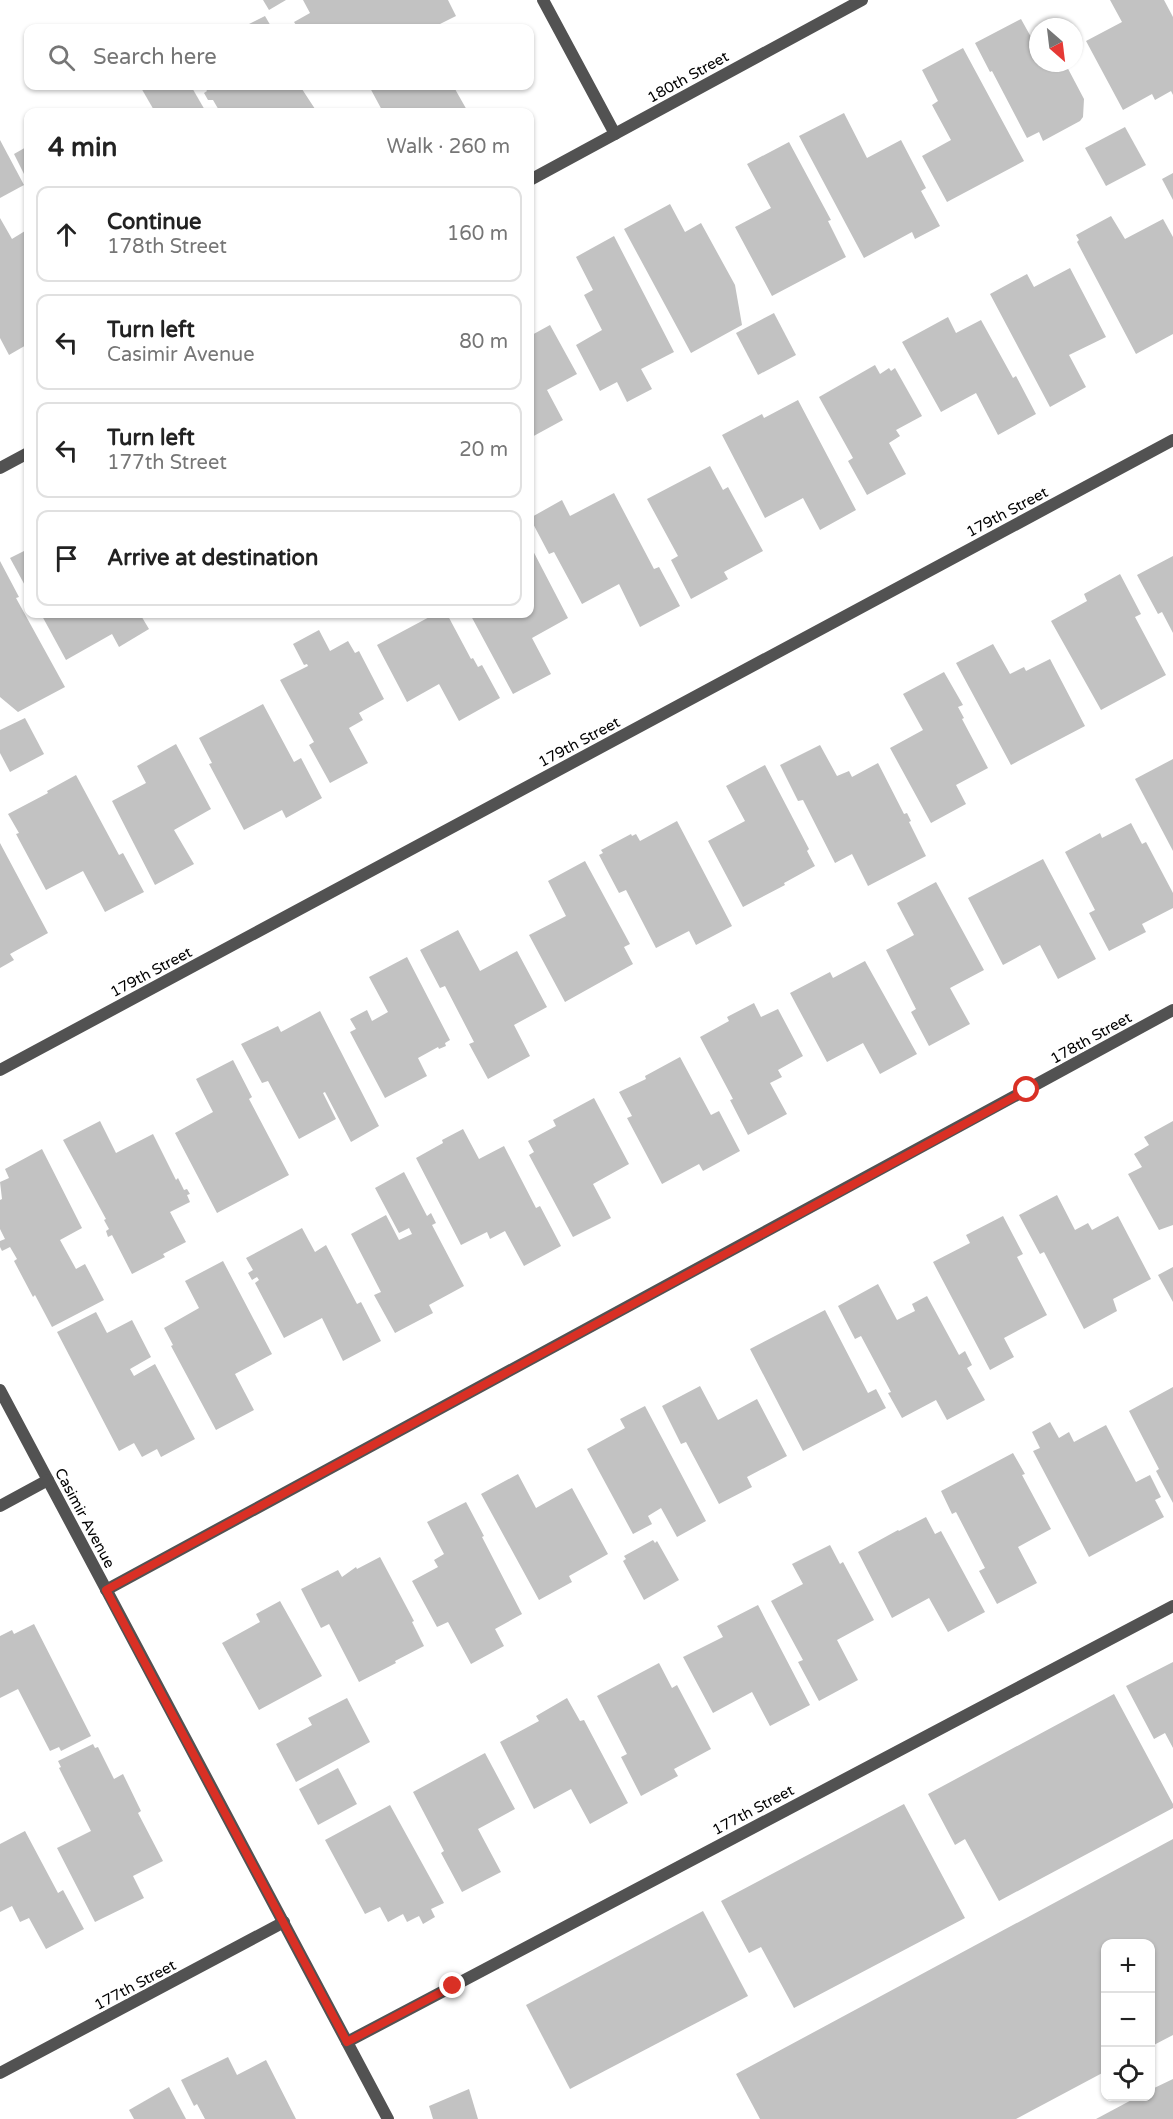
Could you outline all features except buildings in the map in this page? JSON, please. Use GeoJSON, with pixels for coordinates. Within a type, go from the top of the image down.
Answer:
{"type":"FeatureCollection","features":[{"type":"Feature","properties":{"kind":"street"},"geometry":{"type":"LineString","coordinates":[[543,0],[615,134]]}},
{"type":"Feature","properties":{"kind":"street","name":"180th Street"},"geometry":{"type":"LineString","coordinates":[[534,178],[862,0]]}},
{"type":"Feature","properties":{"kind":"street","name":"179th Street"},"geometry":{"type":"LineString","coordinates":[[0,1070],[1173,440]]}},
{"type":"Feature","properties":{"kind":"street"},"geometry":{"type":"LineString","coordinates":[[0,468],[24,455]]}},
{"type":"Feature","properties":{"kind":"street","name":"178th Street"},"geometry":{"type":"LineString","coordinates":[[106,1590],[1173,1010]]}},
{"type":"Feature","properties":{"kind":"street","name":"Casimir Avenue"},"geometry":{"type":"LineString","coordinates":[[0,1390],[388,2119]]}},
{"type":"Feature","properties":{"kind":"street"},"geometry":{"type":"LineString","coordinates":[[0,1506],[48,1480]]}},
{"type":"Feature","properties":{"kind":"street","name":"177th Street"},"geometry":{"type":"LineString","coordinates":[[347,2042],[1173,1606]]}},
{"type":"Feature","properties":{"kind":"street","name":"177th Street"},"geometry":{"type":"LineString","coordinates":[[0,2073],[284,1922]]}},
{"type":"Feature","properties":{"kind":"route"},"geometry":{"type":"LineString","coordinates":[[453,1986],[347,2042],[106,1590],[1027,1090]]}}]}
